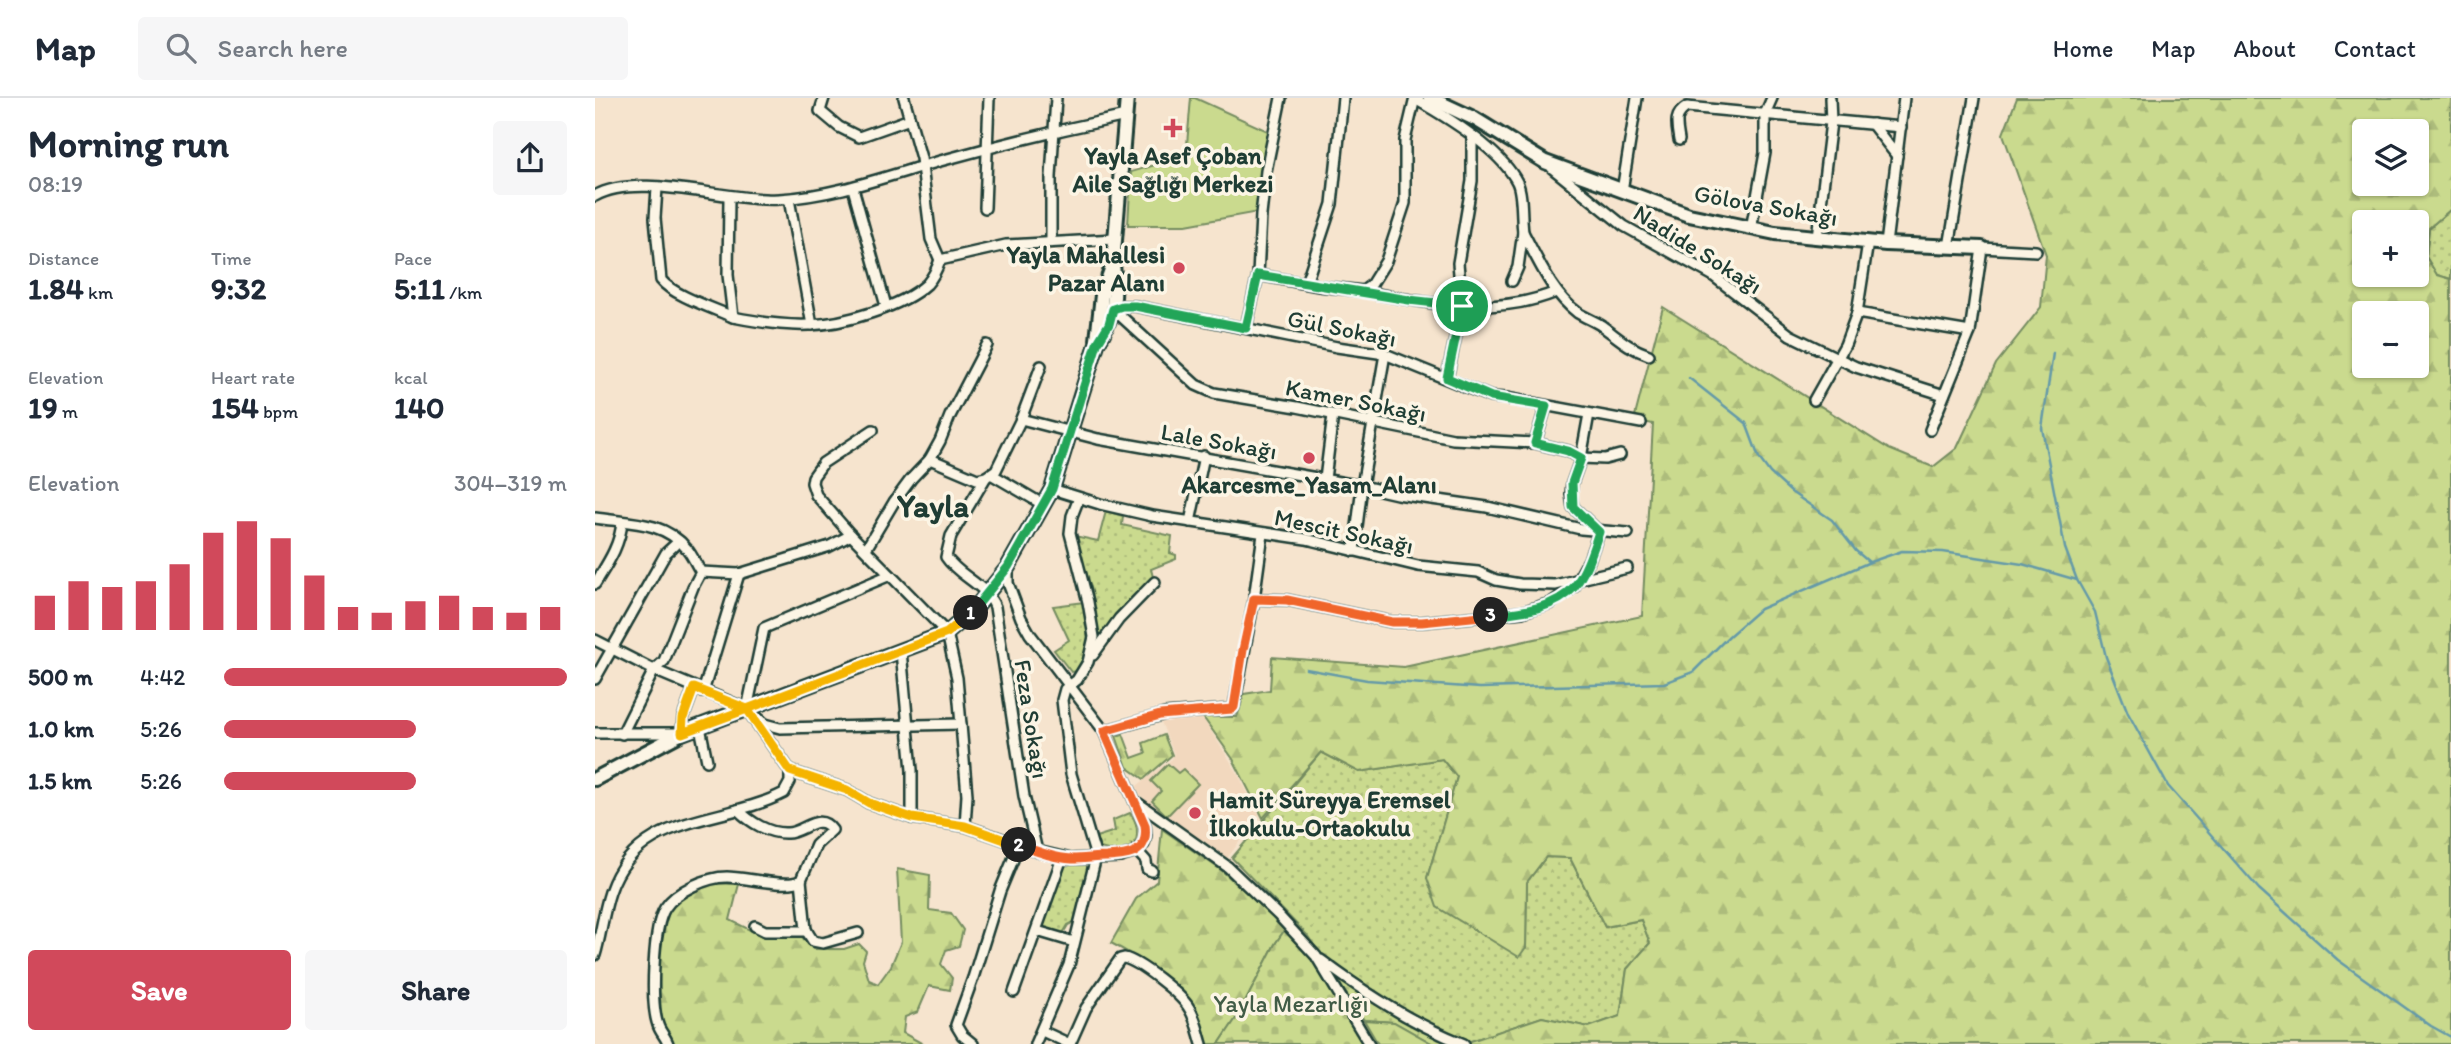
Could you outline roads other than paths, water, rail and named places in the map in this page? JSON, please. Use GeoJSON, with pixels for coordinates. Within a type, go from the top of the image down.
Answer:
{"type":"FeatureCollection","features":[{"type":"Feature","properties":{"kind":"main road"},"geometry":{"type":"LineString","coordinates":[[1097,344],[1109,324],[1113,309],[1116,283],[1113,264],[1127,98]]}},
{"type":"Feature","properties":{"kind":"main road","name":"Gölova Sokağı"},"geometry":{"type":"LineString","coordinates":[[1430,98],[1475,118],[1545,162],[1689,215],[1751,229],[1817,237],[1886,244],[1982,248]]}},
{"type":"Feature","properties":{"kind":"main road"},"geometry":{"type":"LineString","coordinates":[[595,779],[682,733],[947,633],[962,622],[1008,567],[1052,489],[1097,344],[1102,295],[1113,264]]}},
{"type":"Feature","properties":{"kind":"street"},"geometry":{"type":"LineString","coordinates":[[824,98],[820,111],[839,127],[859,137],[910,119]]}},
{"type":"Feature","properties":{"kind":"street"},"geometry":{"type":"LineString","coordinates":[[657,188],[655,218],[661,280],[681,294],[733,317],[773,324],[812,325],[833,322],[886,306],[916,293],[929,282],[940,260],[931,239],[922,166],[904,98]]}},
{"type":"Feature","properties":{"kind":"street"},"geometry":{"type":"LineString","coordinates":[[985,208],[989,98]]}},
{"type":"Feature","properties":{"kind":"street"},"geometry":{"type":"LineString","coordinates":[[1051,242],[1051,177],[1056,98]]}},
{"type":"Feature","properties":{"kind":"street"},"geometry":{"type":"LineString","coordinates":[[1246,328],[1258,275],[1266,171],[1281,98]]}},
{"type":"Feature","properties":{"kind":"street"},"geometry":{"type":"LineString","coordinates":[[1306,283],[1332,204],[1343,98]]}},
{"type":"Feature","properties":{"kind":"street"},"geometry":{"type":"LineString","coordinates":[[1363,291],[1371,285],[1386,261],[1405,203],[1405,140],[1415,98],[1459,126],[1505,166],[1517,182],[1521,192],[1523,232],[1518,267],[1512,281]]}},
{"type":"Feature","properties":{"kind":"street"},"geometry":{"type":"LineString","coordinates":[[1622,191],[1637,98]]}},
{"type":"Feature","properties":{"kind":"street"},"geometry":{"type":"LineString","coordinates":[[1751,229],[1765,153],[1765,114],[1772,98]]}},
{"type":"Feature","properties":{"kind":"street"},"geometry":{"type":"LineString","coordinates":[[1817,237],[1831,122],[1830,98]]}},
{"type":"Feature","properties":{"kind":"street"},"geometry":{"type":"LineString","coordinates":[[1886,244],[1904,98]]}},
{"type":"Feature","properties":{"kind":"street"},"geometry":{"type":"LineString","coordinates":[[1949,247],[1974,98]]}},
{"type":"Feature","properties":{"kind":"street"},"geometry":{"type":"LineString","coordinates":[[1679,140],[1676,119],[1679,112],[1686,107],[1901,127]]}},
{"type":"Feature","properties":{"kind":"street"},"geometry":{"type":"LineString","coordinates":[[595,195],[614,187],[691,191],[729,198],[789,199],[853,188],[988,148],[1126,116]]}},
{"type":"Feature","properties":{"kind":"street"},"geometry":{"type":"LineString","coordinates":[[1872,124],[1897,156]]}},
{"type":"Feature","properties":{"kind":"street"},"geometry":{"type":"LineString","coordinates":[[1447,378],[1462,306],[1458,263],[1472,181],[1472,137]]}},
{"type":"Feature","properties":{"kind":"street","name":"Nadide Sokağı"},"geometry":{"type":"LineString","coordinates":[[1545,162],[1624,226],[1712,275],[1790,335],[1837,359],[1886,378],[1944,395]]}},
{"type":"Feature","properties":{"kind":"street"},"geometry":{"type":"LineString","coordinates":[[853,188],[886,306]]}},
{"type":"Feature","properties":{"kind":"street"},"geometry":{"type":"LineString","coordinates":[[729,198],[728,275],[733,317]]}},
{"type":"Feature","properties":{"kind":"street"},"geometry":{"type":"LineString","coordinates":[[789,199],[812,325]]}},
{"type":"Feature","properties":{"kind":"street"},"geometry":{"type":"LineString","coordinates":[[1523,232],[1556,292],[1577,312],[1602,326],[1630,348],[1649,355]]}},
{"type":"Feature","properties":{"kind":"street"},"geometry":{"type":"LineString","coordinates":[[940,260],[1006,245],[1115,239]]}},
{"type":"Feature","properties":{"kind":"street"},"geometry":{"type":"LineString","coordinates":[[1814,400],[1845,345],[1857,313],[1868,242]]}},
{"type":"Feature","properties":{"kind":"street"},"geometry":{"type":"LineString","coordinates":[[1930,430],[1970,332],[1982,248]]}},
{"type":"Feature","properties":{"kind":"street","name":"Gölova Sokağı"},"geometry":{"type":"LineString","coordinates":[[1982,248],[2036,251]]}},
{"type":"Feature","properties":{"kind":"street"},"geometry":{"type":"LineString","coordinates":[[1258,275],[1462,306],[1514,304],[1556,292]]}},
{"type":"Feature","properties":{"kind":"street","name":"Gül Sokağı"},"geometry":{"type":"LineString","coordinates":[[1113,309],[1135,306],[1337,347],[1385,354],[1491,397],[1641,424]]}},
{"type":"Feature","properties":{"kind":"street","name":"Kamer Sokağı"},"geometry":{"type":"LineString","coordinates":[[1113,309],[1196,385],[1214,393],[1453,439],[1535,443],[1568,451],[1581,458],[1605,459],[1620,456]]}},
{"type":"Feature","properties":{"kind":"street"},"geometry":{"type":"LineString","coordinates":[[1857,313],[1970,332]]}},
{"type":"Feature","properties":{"kind":"street"},"geometry":{"type":"LineString","coordinates":[[866,549],[894,502],[930,459],[987,345]]}},
{"type":"Feature","properties":{"kind":"street"},"geometry":{"type":"LineString","coordinates":[[1354,551],[1362,486],[1385,354]]}},
{"type":"Feature","properties":{"kind":"street"},"geometry":{"type":"LineString","coordinates":[[988,593],[946,557],[951,536],[988,476],[996,470],[1021,419],[1041,366]]}},
{"type":"Feature","properties":{"kind":"street"},"geometry":{"type":"LineString","coordinates":[[1535,443],[1546,406]]}},
{"type":"Feature","properties":{"kind":"street"},"geometry":{"type":"LineString","coordinates":[[1254,599],[1287,600],[1392,622],[1422,622],[1521,612],[1551,603],[1574,587],[1589,560],[1599,532],[1573,507],[1572,483],[1581,458],[1590,414]]}},
{"type":"Feature","properties":{"kind":"street"},"geometry":{"type":"LineString","coordinates":[[1325,479],[1333,415]]}},
{"type":"Feature","properties":{"kind":"street","name":"Lale Sokağı"},"geometry":{"type":"LineString","coordinates":[[1021,419],[1070,433],[1409,496],[1487,507],[1599,532],[1628,533]]}},
{"type":"Feature","properties":{"kind":"street"},"geometry":{"type":"LineString","coordinates":[[873,430],[823,463],[812,483],[816,495],[851,535],[947,633],[957,678],[967,796],[965,826]]}},
{"type":"Feature","properties":{"kind":"street"},"geometry":{"type":"LineString","coordinates":[[1190,522],[1204,456]]}},
{"type":"Feature","properties":{"kind":"street"},"geometry":{"type":"LineString","coordinates":[[930,459],[977,479],[988,476],[1044,505]]}},
{"type":"Feature","properties":{"kind":"street","name":"Mescit Sokağı"},"geometry":{"type":"LineString","coordinates":[[1052,489],[1126,511],[1306,539],[1428,568],[1478,572],[1496,580],[1520,584],[1555,585],[1627,568]]}},
{"type":"Feature","properties":{"kind":"street"},"geometry":{"type":"LineString","coordinates":[[1079,498],[1072,516],[1070,533],[1094,637],[1088,662]]}},
{"type":"Feature","properties":{"kind":"street"},"geometry":{"type":"LineString","coordinates":[[595,519],[639,522],[663,530],[686,548],[701,572]]}},
{"type":"Feature","properties":{"kind":"street"},"geometry":{"type":"LineString","coordinates":[[595,584],[617,548],[622,522]]}},
{"type":"Feature","properties":{"kind":"street"},"geometry":{"type":"LineString","coordinates":[[1104,731],[1160,715],[1234,707],[1263,534]]}},
{"type":"Feature","properties":{"kind":"street"},"geometry":{"type":"LineString","coordinates":[[701,572],[739,574],[830,546],[851,535]]}},
{"type":"Feature","properties":{"kind":"street"},"geometry":{"type":"LineString","coordinates":[[595,679],[666,553],[679,541]]}},
{"type":"Feature","properties":{"kind":"street"},"geometry":{"type":"LineString","coordinates":[[790,771],[847,790],[869,803],[912,818],[965,826],[1062,858],[1120,857],[1137,851],[1144,844],[1145,825],[1104,731],[1030,634],[1008,583],[1008,567]]}},
{"type":"Feature","properties":{"kind":"street"},"geometry":{"type":"LineString","coordinates":[[622,734],[654,670],[664,661],[701,572]]}},
{"type":"Feature","properties":{"kind":"street"},"geometry":{"type":"LineString","coordinates":[[595,733],[682,733],[683,718],[699,690],[739,574]]}},
{"type":"Feature","properties":{"kind":"street"},"geometry":{"type":"LineString","coordinates":[[595,955],[610,891],[633,854],[668,829],[738,810],[784,793],[790,782],[790,771],[747,709],[764,628],[890,575]]}},
{"type":"Feature","properties":{"kind":"street"},"geometry":{"type":"LineString","coordinates":[[1035,1044],[1069,965],[1097,857],[1071,774],[1062,700],[1065,688],[1077,680],[1119,619],[1155,582]]}},
{"type":"Feature","properties":{"kind":"street","name":"Feza Sokağı"},"geometry":{"type":"LineString","coordinates":[[988,593],[995,607],[1024,796],[1037,851]]}},
{"type":"Feature","properties":{"kind":"street"},"geometry":{"type":"LineString","coordinates":[[595,640],[654,670],[747,709],[765,724],[780,728],[961,724]]}},
{"type":"Feature","properties":{"kind":"street"},"geometry":{"type":"LineString","coordinates":[[901,651],[913,787],[912,818]]}},
{"type":"Feature","properties":{"kind":"street"},"geometry":{"type":"LineString","coordinates":[[700,727],[706,761]]}},
{"type":"Feature","properties":{"kind":"street"},"geometry":{"type":"LineString","coordinates":[[1133,800],[1228,867],[1317,956],[1353,984],[1441,1035],[1464,1044]]}},
{"type":"Feature","properties":{"kind":"street"},"geometry":{"type":"LineString","coordinates":[[738,810],[756,825],[782,833],[790,834],[816,822],[829,826],[832,830],[816,845],[801,880],[807,931],[813,941],[823,943],[858,933]]}},
{"type":"Feature","properties":{"kind":"street"},"geometry":{"type":"LineString","coordinates":[[973,1044],[962,1035],[956,1025],[1000,891],[1019,845]]}},
{"type":"Feature","properties":{"kind":"street"},"geometry":{"type":"LineString","coordinates":[[1137,851],[1146,861],[1147,869],[1152,871]]}},
{"type":"Feature","properties":{"kind":"street"},"geometry":{"type":"LineString","coordinates":[[1014,992],[1062,858]]}},
{"type":"Feature","properties":{"kind":"street"},"geometry":{"type":"LineString","coordinates":[[668,1044],[658,1028],[653,986],[661,916],[671,901],[684,891],[716,878],[744,878],[786,885],[801,880]]}},
{"type":"Feature","properties":{"kind":"street"},"geometry":{"type":"LineString","coordinates":[[755,926],[765,931],[807,931]]}},
{"type":"Feature","properties":{"kind":"street"},"geometry":{"type":"LineString","coordinates":[[1037,931],[1074,942]]}},
{"type":"Feature","properties":{"kind":"street"},"geometry":{"type":"LineString","coordinates":[[1317,956],[1369,1044]]}},
{"type":"Feature","properties":{"kind":"street"},"geometry":{"type":"LineString","coordinates":[[1042,1031],[1070,1044],[1086,1008],[1120,959],[1124,958],[1137,964],[1187,1004],[1196,1019],[1202,1044]]}},
{"type":"Feature","properties":{"kind":"waterway"},"geometry":{"type":"LineString","coordinates":[[2053,353],[2042,428],[2065,548],[2077,580],[2095,612],[2106,657],[2128,713],[2168,786],[2259,889],[2338,960],[2431,1026],[2451,1037]]}},
{"type":"Feature","properties":{"kind":"waterway"},"geometry":{"type":"LineString","coordinates":[[1689,378],[1746,423],[1759,458],[1770,473],[1791,492],[1832,520],[1856,551],[1869,562]]}},
{"type":"Feature","properties":{"kind":"waterway"},"geometry":{"type":"LineString","coordinates":[[1306,669],[1367,680],[1480,688],[1664,683],[1693,672],[1760,609],[1902,551],[1943,552],[2022,564],[2077,580]]}},
{"type":"Feature","properties":{"kind":"place","name":"Yayla Asef Çoban Aile Sağlığı Merkezi"},"geometry":{"type":"Point","coordinates":[1173,128]}},
{"type":"Feature","properties":{"kind":"place","name":"Yayla Mahallesi Pazar Alanı"},"geometry":{"type":"Point","coordinates":[1179,268]}},
{"type":"Feature","properties":{"kind":"place","name":"Akarcesme_Yasam_Alanı"},"geometry":{"type":"Point","coordinates":[1309,458]}},
{"type":"Feature","properties":{"kind":"place","name":"Hamit Süreyya Eremsel İlkokulu-Ortaokulu"},"geometry":{"type":"Point","coordinates":[1195,813]}},
{"type":"Feature","properties":{"kind":"district","name":"Yayla"},"geometry":{"type":"Point","coordinates":[933,506]}},
{"type":"Feature","properties":{"kind":"park label","name":"Yayla Mezarlığı"},"geometry":{"type":"Point","coordinates":[1291,1003]}}]}
